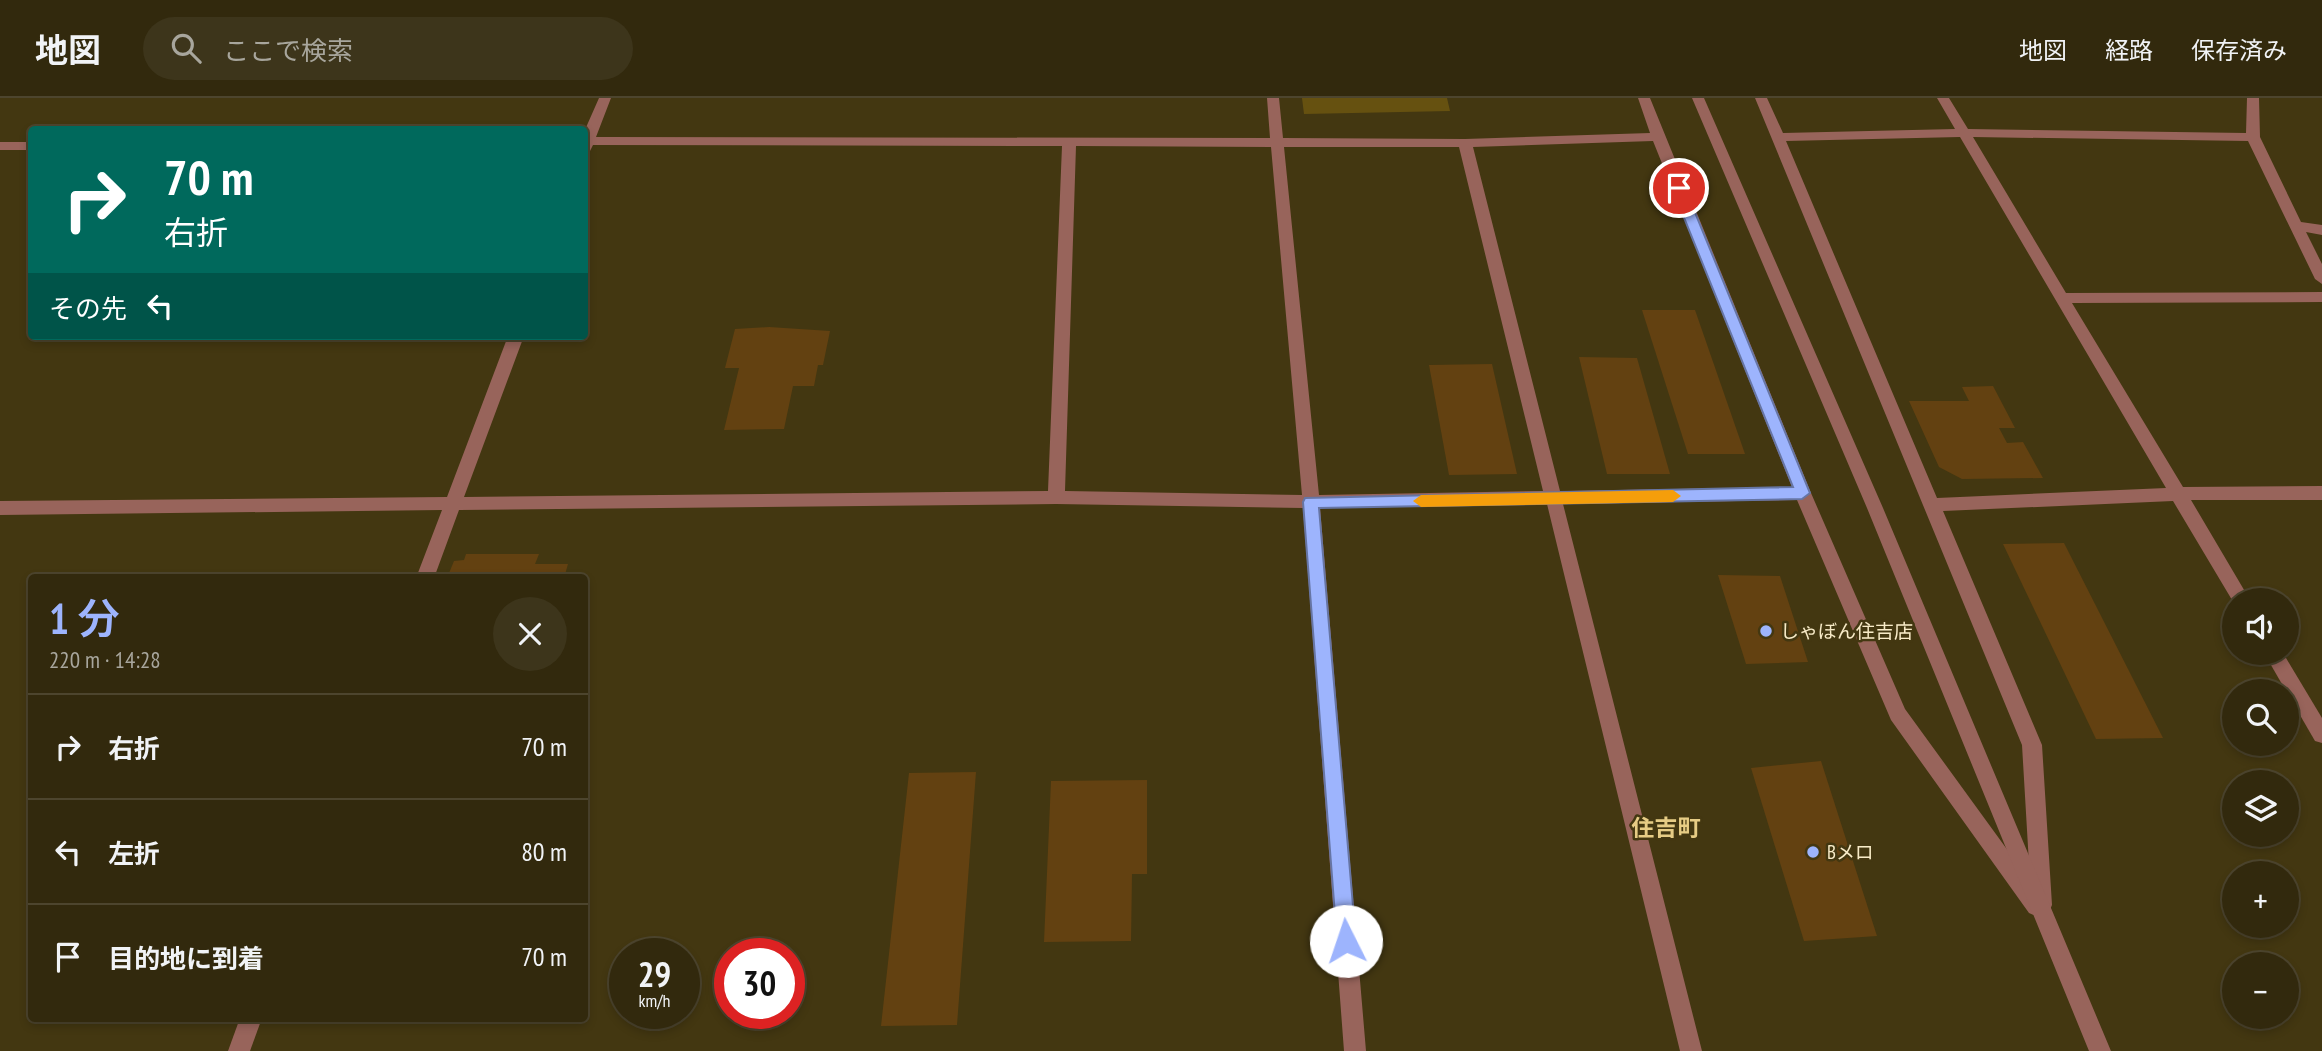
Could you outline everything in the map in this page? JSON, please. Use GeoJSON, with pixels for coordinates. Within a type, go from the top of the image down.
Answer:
{"type":"FeatureCollection","features":[{"type":"Feature","properties":{"kind":"street"},"geometry":{"type":"LineString","coordinates":[[588,139],[605,98]]}},
{"type":"Feature","properties":{"kind":"street"},"geometry":{"type":"LineString","coordinates":[[1273,98],[1311,502],[1355,1051]]}},
{"type":"Feature","properties":{"kind":"street"},"geometry":{"type":"LineString","coordinates":[[1644,98],[1802,493],[1898,714],[2043,916]]}},
{"type":"Feature","properties":{"kind":"street"},"geometry":{"type":"LineString","coordinates":[[1698,98],[1875,508],[2100,1051]]}},
{"type":"Feature","properties":{"kind":"street"},"geometry":{"type":"LineString","coordinates":[[1761,98],[2032,745],[2043,916]]}},
{"type":"Feature","properties":{"kind":"street"},"geometry":{"type":"LineString","coordinates":[[1943,98],[2234,588]]}},
{"type":"Feature","properties":{"kind":"street"},"geometry":{"type":"LineString","coordinates":[[2253,98],[2253,137],[2322,279]]}},
{"type":"Feature","properties":{"kind":"street"},"geometry":{"type":"LineString","coordinates":[[1778,137],[1964,133],[2253,137]]}},
{"type":"Feature","properties":{"kind":"street"},"geometry":{"type":"LineString","coordinates":[[588,144],[1279,140],[1465,143],[1658,137]]}},
{"type":"Feature","properties":{"kind":"street"},"geometry":{"type":"LineString","coordinates":[[1056,497],[1069,142]]}},
{"type":"Feature","properties":{"kind":"street"},"geometry":{"type":"LineString","coordinates":[[1465,143],[1691,1051]]}},
{"type":"Feature","properties":{"kind":"street"},"geometry":{"type":"LineString","coordinates":[[0,146],[28,146]]}},
{"type":"Feature","properties":{"kind":"street"},"geometry":{"type":"LineString","coordinates":[[2298,226],[2322,230]]}},
{"type":"Feature","properties":{"kind":"street"},"geometry":{"type":"LineString","coordinates":[[2061,298],[2322,297]]}},
{"type":"Feature","properties":{"kind":"street"},"geometry":{"type":"LineString","coordinates":[[427,574],[515,340]]}},
{"type":"Feature","properties":{"kind":"street"},"geometry":{"type":"LineString","coordinates":[[0,508],[1056,497],[1311,502],[1802,493]]}},
{"type":"Feature","properties":{"kind":"street"},"geometry":{"type":"LineString","coordinates":[[1930,505],[2177,494],[2322,493]]}},
{"type":"Feature","properties":{"kind":"street"},"geometry":{"type":"LineString","coordinates":[[2280,665],[2322,734]]}},
{"type":"Feature","properties":{"kind":"street"},"geometry":{"type":"LineString","coordinates":[[239,1051],[250,1022]]}},
{"type":"Feature","properties":{"kind":"shaded area"},"geometry":{"type":"Polygon","coordinates":[[[1302,98],[1447,98],[1450,111],[1304,114],[1302,98]]]}},
{"type":"Feature","properties":{"kind":"building"},"geometry":{"type":"Polygon","coordinates":[[[1642,310],[1695,310],[1745,454],[1688,454],[1642,310]]]}},
{"type":"Feature","properties":{"kind":"building"},"geometry":{"type":"Polygon","coordinates":[[[769,327],[830,331],[823,365],[818,365],[814,386],[793,386],[784,429],[724,430],[739,368],[725,368],[735,329],[769,327]]]}},
{"type":"Feature","properties":{"kind":"building"},"geometry":{"type":"Polygon","coordinates":[[[1579,357],[1637,358],[1670,474],[1607,474],[1579,357]]]}},
{"type":"Feature","properties":{"kind":"building"},"geometry":{"type":"Polygon","coordinates":[[[1492,364],[1517,474],[1449,475],[1429,365],[1492,364]]]}},
{"type":"Feature","properties":{"kind":"building"},"geometry":{"type":"Polygon","coordinates":[[[1993,386],[2015,428],[1999,428],[2007,443],[2023,442],[2043,478],[1962,479],[1939,467],[1909,401],[1969,401],[1962,387],[1993,386]]]}},
{"type":"Feature","properties":{"kind":"building"},"geometry":{"type":"Polygon","coordinates":[[[2064,543],[2163,738],[2096,739],[2003,544],[2064,543]]]}},
{"type":"Feature","properties":{"kind":"building"},"geometry":{"type":"Polygon","coordinates":[[[466,554],[539,554],[535,564],[568,564],[565,574],[449,574],[454,561],[464,560],[466,554]]]}},
{"type":"Feature","properties":{"kind":"building"},"geometry":{"type":"Polygon","coordinates":[[[1718,575],[1780,576],[1808,662],[1746,664],[1718,575]]]}},
{"type":"Feature","properties":{"kind":"building","name":"Bメロ"},"geometry":{"type":"Polygon","coordinates":[[[1821,761],[1877,936],[1804,941],[1751,768],[1821,761]]]}},
{"type":"Feature","properties":{"kind":"building"},"geometry":{"type":"Polygon","coordinates":[[[976,772],[957,1025],[881,1026],[909,773],[976,772]]]}},
{"type":"Feature","properties":{"kind":"building"},"geometry":{"type":"Polygon","coordinates":[[[1147,780],[1147,874],[1132,874],[1131,941],[1044,942],[1051,781],[1147,780]]]}},
{"type":"Feature","properties":{"kind":"slow traffic"},"geometry":{"type":"LineString","coordinates":[[1421,501],[1673,496]]}},
{"type":"Feature","properties":{"kind":"place","name":"しゃぼん住吉店"},"geometry":{"type":"Point","coordinates":[1766,631]}},
{"type":"Feature","properties":{"kind":"place","name":"Bメロ"},"geometry":{"type":"Point","coordinates":[1813,852]}},
{"type":"Feature","properties":{"kind":"district","name":"住吉町"},"geometry":{"type":"Point","coordinates":[1666,827]}},
{"type":"Feature","properties":{"kind":"route"},"geometry":{"type":"LineString","coordinates":[[1346,941],[1311,502],[1802,493],[1679,188]]}}]}
